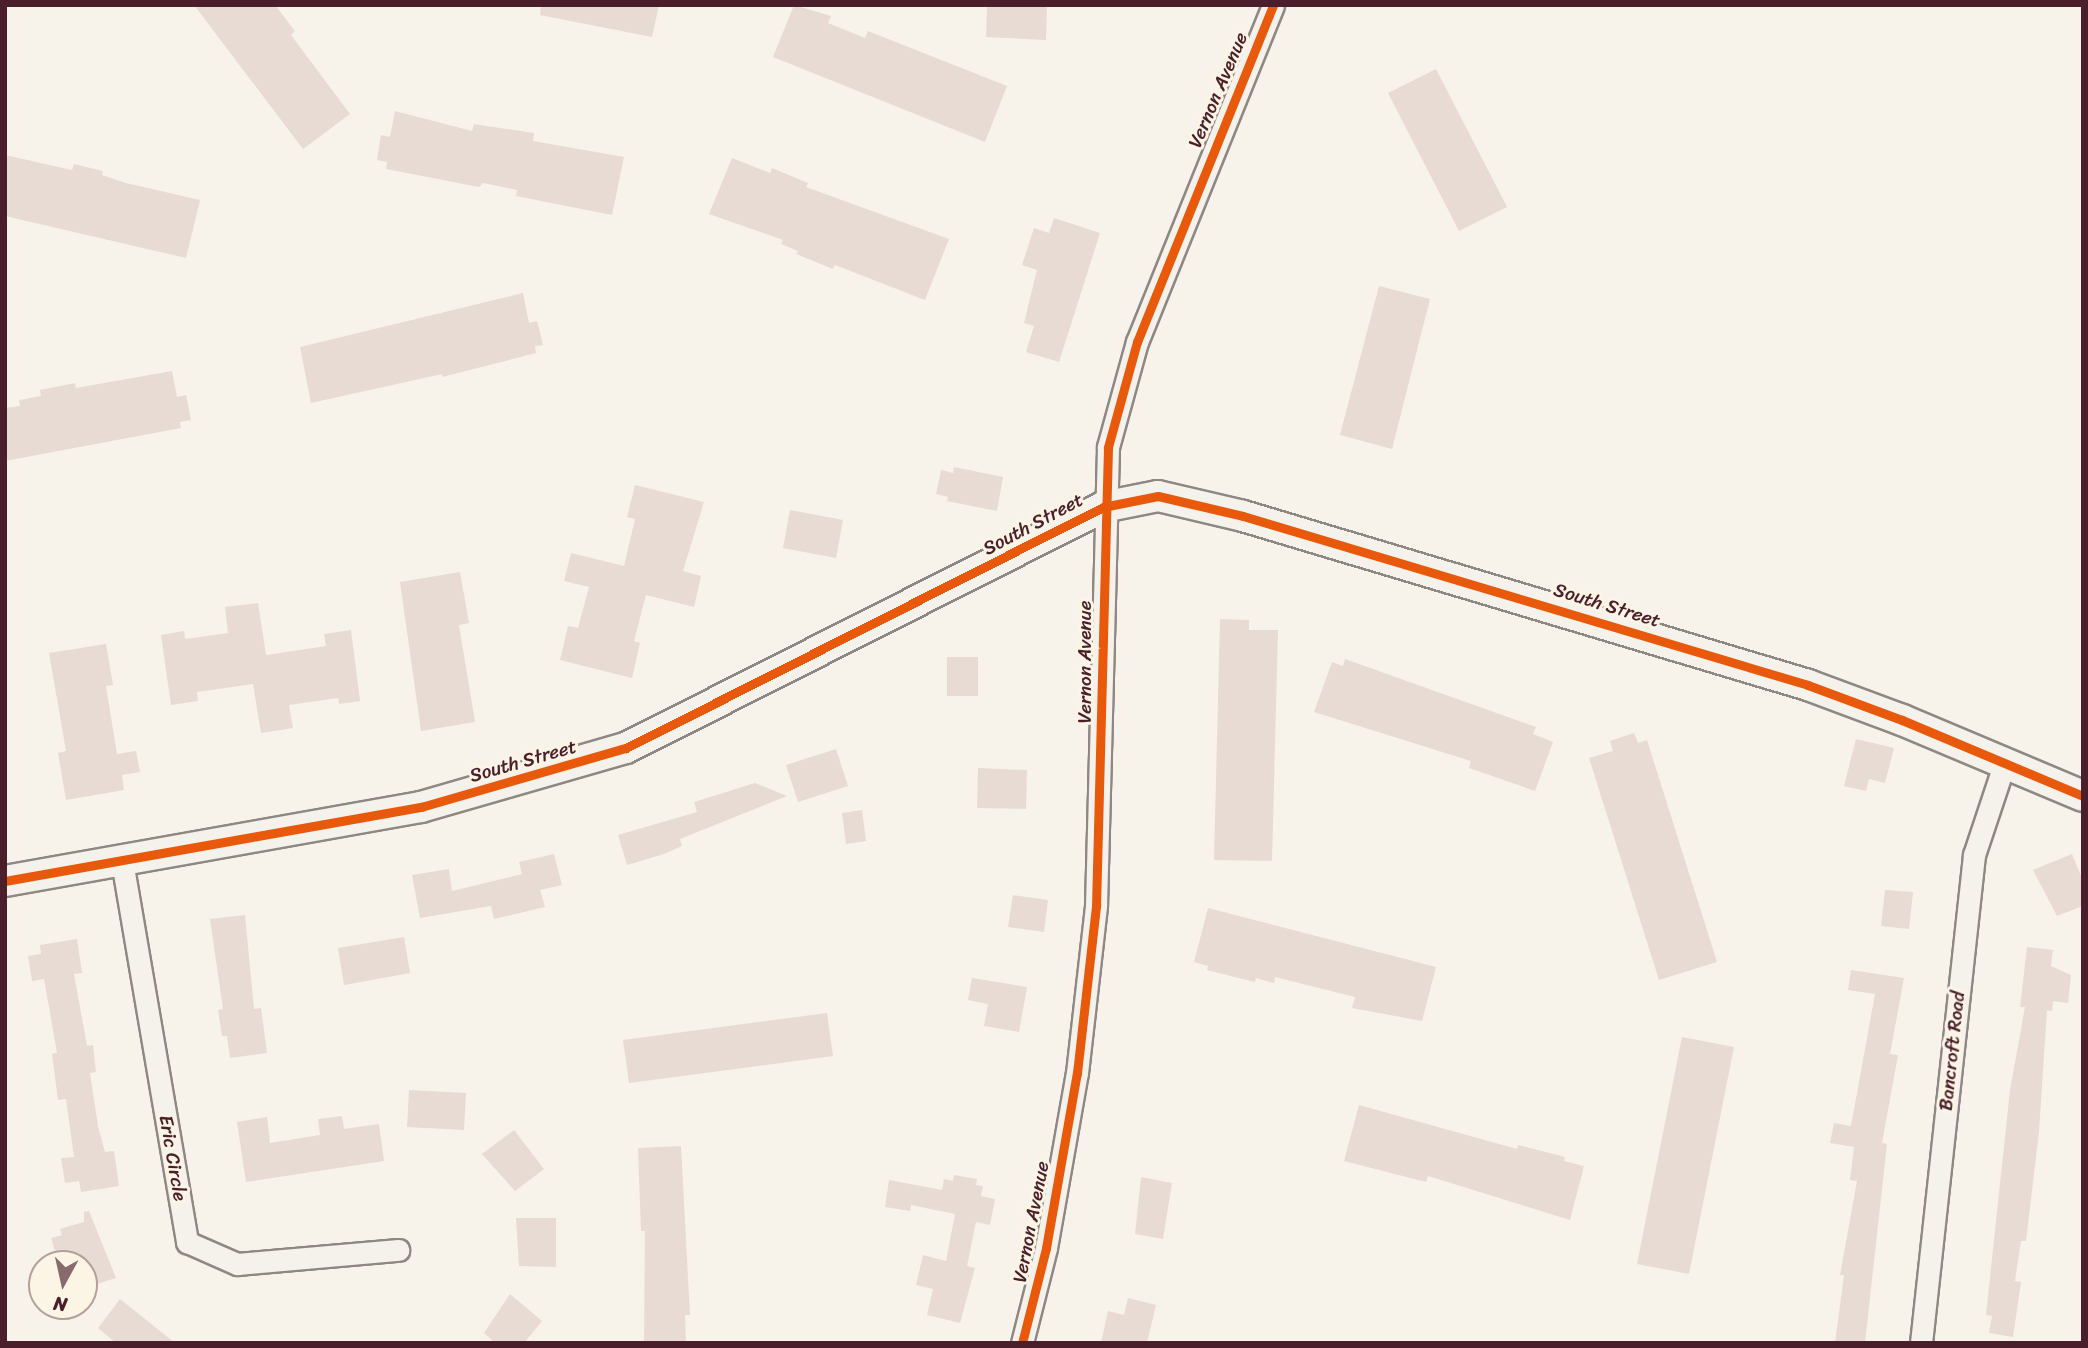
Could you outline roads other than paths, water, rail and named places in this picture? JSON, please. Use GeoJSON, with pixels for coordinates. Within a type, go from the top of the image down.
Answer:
{"type":"FeatureCollection","features":[{"type":"Feature","properties":{"kind":"street","name":"Vernon Avenue"},"geometry":{"type":"LineString","coordinates":[[1022,1343],[1046,1248],[1077,1073],[1096,906],[1103,507],[1108,447],[1137,342],[1273,5]]}},
{"type":"Feature","properties":{"kind":"street","name":"South Street"},"geometry":{"type":"LineString","coordinates":[[5,881],[421,807],[626,748],[1103,507],[1158,496],[1243,516],[1808,685],[1902,719],[2004,765],[2083,796]]}},
{"type":"Feature","properties":{"kind":"street","name":"Bancroft Road"},"geometry":{"type":"LineString","coordinates":[[1921,1343],[1974,855],[2004,765]]}},
{"type":"Feature","properties":{"kind":"street","name":"Eric Circle"},"geometry":{"type":"LineString","coordinates":[[122,861],[187,1242],[237,1264],[398,1250]]}}]}
